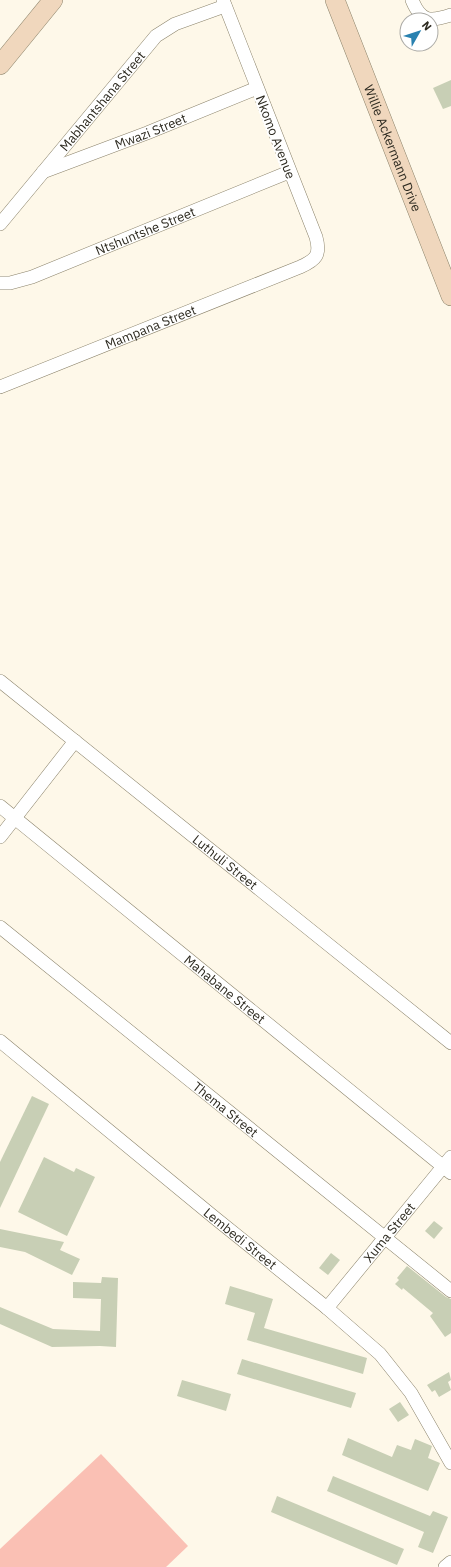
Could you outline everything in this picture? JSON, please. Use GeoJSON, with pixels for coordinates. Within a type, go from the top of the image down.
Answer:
{"type":"FeatureCollection","features":[{"type":"Feature","properties":{"kind":"street"},"geometry":{"type":"LineString","coordinates":[[0,65],[53,0]]}},
{"type":"Feature","properties":{"kind":"street","name":"Willie Ackermann Drive"},"geometry":{"type":"LineString","coordinates":[[335,0],[445,264],[451,296]]}},
{"type":"Feature","properties":{"kind":"street"},"geometry":{"type":"LineString","coordinates":[[412,0],[420,15],[426,19],[440,19],[451,15]]}},
{"type":"Feature","properties":{"kind":"street","name":"Nkomo Avenue"},"geometry":{"type":"LineString","coordinates":[[224,3],[319,246],[318,254],[312,261],[300,267]]}},
{"type":"Feature","properties":{"kind":"street","name":"Mabhantshana Street"},"geometry":{"type":"LineString","coordinates":[[0,224],[156,36],[175,24],[224,3]]}},
{"type":"Feature","properties":{"kind":"street","name":"Mwazi Street"},"geometry":{"type":"LineString","coordinates":[[42,172],[147,133],[257,88]]}},
{"type":"Feature","properties":{"kind":"street","name":"Ntshuntshe Street"},"geometry":{"type":"LineString","coordinates":[[0,283],[10,283],[32,276],[289,172]]}},
{"type":"Feature","properties":{"kind":"street","name":"Mampana Street"},"geometry":{"type":"LineString","coordinates":[[0,387],[300,267]]}},
{"type":"Feature","properties":{"kind":"street","name":"Luthuli Street"},"geometry":{"type":"LineString","coordinates":[[0,681],[451,1043]]}},
{"type":"Feature","properties":{"kind":"street"},"geometry":{"type":"LineString","coordinates":[[0,837],[75,741]]}},
{"type":"Feature","properties":{"kind":"street","name":"Mahabane Street"},"geometry":{"type":"LineString","coordinates":[[0,806],[449,1166]]}},
{"type":"Feature","properties":{"kind":"street","name":"Thema Street"},"geometry":{"type":"LineString","coordinates":[[0,927],[451,1291]]}},
{"type":"Feature","properties":{"kind":"street","name":"Lembedi Street"},"geometry":{"type":"LineString","coordinates":[[0,1041],[209,1213],[328,1308],[380,1354],[399,1376],[422,1410],[451,1463]]}},
{"type":"Feature","properties":{"kind":"street","name":"Xuma Street"},"geometry":{"type":"LineString","coordinates":[[328,1308],[386,1238],[449,1166]]}},
{"type":"Feature","properties":{"kind":"street"},"geometry":{"type":"LineString","coordinates":[[445,1567],[451,1562]]}},
{"type":"Feature","properties":{"kind":"shaded area"},"geometry":{"type":"Polygon","coordinates":[[[101,1454],[188,1546],[166,1567],[0,1567],[0,1549],[101,1454]]]}},
{"type":"Feature","properties":{"kind":"building"},"geometry":{"type":"Polygon","coordinates":[[[451,80],[451,106],[443,109],[433,88],[451,80]]]}},
{"type":"Feature","properties":{"kind":"building"},"geometry":{"type":"Polygon","coordinates":[[[32,1096],[49,1104],[0,1208],[0,1162],[32,1096]]]}},
{"type":"Feature","properties":{"kind":"building"},"geometry":{"type":"Polygon","coordinates":[[[44,1157],[74,1172],[76,1168],[95,1177],[67,1236],[18,1212],[44,1157]]]}},
{"type":"Feature","properties":{"kind":"building"},"geometry":{"type":"Polygon","coordinates":[[[434,1221],[443,1228],[434,1239],[425,1231],[434,1221]]]}},
{"type":"Feature","properties":{"kind":"building"},"geometry":{"type":"Polygon","coordinates":[[[0,1229],[64,1242],[60,1250],[80,1259],[72,1275],[25,1252],[0,1247],[0,1229]]]}},
{"type":"Feature","properties":{"kind":"building"},"geometry":{"type":"Polygon","coordinates":[[[331,1253],[340,1260],[328,1275],[319,1268],[331,1253]]]}},
{"type":"Feature","properties":{"kind":"building"},"geometry":{"type":"Polygon","coordinates":[[[407,1266],[446,1297],[451,1299],[451,1333],[445,1337],[430,1316],[433,1313],[403,1288],[402,1290],[395,1284],[399,1280],[397,1278],[407,1266]]]}},
{"type":"Feature","properties":{"kind":"building"},"geometry":{"type":"Polygon","coordinates":[[[102,1277],[118,1278],[116,1347],[52,1347],[0,1324],[0,1307],[53,1329],[100,1331],[101,1299],[73,1298],[73,1282],[101,1283],[102,1277]]]}},
{"type":"Feature","properties":{"kind":"building"},"geometry":{"type":"Polygon","coordinates":[[[230,1286],[273,1299],[264,1328],[367,1358],[363,1374],[247,1340],[255,1313],[225,1304],[230,1286]]]}},
{"type":"Feature","properties":{"kind":"building"},"geometry":{"type":"Polygon","coordinates":[[[242,1359],[356,1393],[351,1408],[237,1374],[242,1359]]]}},
{"type":"Feature","properties":{"kind":"building"},"geometry":{"type":"Polygon","coordinates":[[[449,1372],[451,1380],[448,1382],[451,1390],[439,1397],[435,1390],[432,1392],[427,1385],[449,1372]]]}},
{"type":"Feature","properties":{"kind":"building"},"geometry":{"type":"Polygon","coordinates":[[[182,1380],[231,1394],[226,1411],[177,1396],[182,1380]]]}},
{"type":"Feature","properties":{"kind":"building"},"geometry":{"type":"Polygon","coordinates":[[[400,1402],[409,1415],[398,1422],[389,1409],[400,1402]]]}},
{"type":"Feature","properties":{"kind":"building"},"geometry":{"type":"Polygon","coordinates":[[[348,1438],[392,1457],[397,1445],[411,1450],[415,1439],[432,1446],[428,1458],[440,1463],[428,1491],[342,1455],[348,1438]]]}},
{"type":"Feature","properties":{"kind":"building"},"geometry":{"type":"Polygon","coordinates":[[[333,1476],[430,1516],[433,1511],[448,1517],[433,1553],[418,1547],[424,1532],[327,1491],[333,1476]]]}},
{"type":"Feature","properties":{"kind":"building"},"geometry":{"type":"Polygon","coordinates":[[[277,1496],[404,1549],[397,1565],[271,1512],[277,1496]]]}}]}
